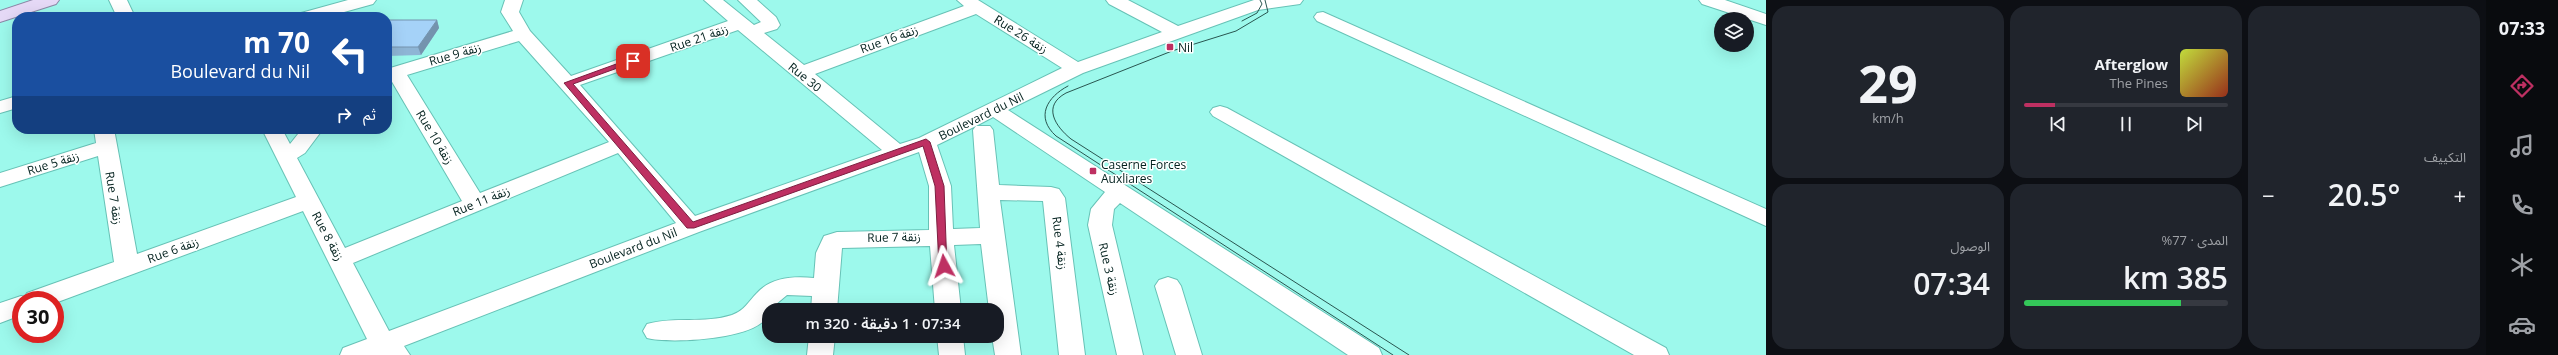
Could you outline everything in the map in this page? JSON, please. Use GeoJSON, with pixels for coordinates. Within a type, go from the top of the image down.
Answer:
{"type":"FeatureCollection","features":[{"type":"Feature","properties":{"kind":"main road"},"geometry":{"type":"LineString","coordinates":[[0,5],[16,0]]}},
{"type":"Feature","properties":{"kind":"main road"},"geometry":{"type":"LineString","coordinates":[[15,12],[50,0]]}},
{"type":"Feature","properties":{"kind":"main road"},"geometry":{"type":"LineString","coordinates":[[0,17],[12,13]]}},
{"type":"Feature","properties":{"kind":"street"},"geometry":{"type":"LineString","coordinates":[[118,0],[124,12]]}},
{"type":"Feature","properties":{"kind":"street"},"geometry":{"type":"LineString","coordinates":[[312,10],[368,0]]}},
{"type":"Feature","properties":{"kind":"street"},"geometry":{"type":"LineString","coordinates":[[514,0],[510,12],[523,34],[622,144],[691,226]]}},
{"type":"Feature","properties":{"kind":"street","name":"Rue 21 زنقة"},"geometry":{"type":"LineString","coordinates":[[568,83],[745,28],[771,25],[770,20],[747,0]]}},
{"type":"Feature","properties":{"kind":"street"},"geometry":{"type":"LineString","coordinates":[[1115,0],[1177,33]]}},
{"type":"Feature","properties":{"kind":"street","name":"Boulevard du Nil"},"geometry":{"type":"LineString","coordinates":[[353,355],[390,349],[691,226],[926,142],[995,110],[1076,69],[1177,33],[1252,2],[1294,0]]}},
{"type":"Feature","properties":{"kind":"street"},"geometry":{"type":"LineString","coordinates":[[1690,0],[1725,12]]}},
{"type":"Feature","properties":{"kind":"street"},"geometry":{"type":"LineString","coordinates":[[1708,0],[1766,20]]}},
{"type":"Feature","properties":{"kind":"street","name":"Rue 30"},"geometry":{"type":"LineString","coordinates":[[721,2],[745,28],[898,152]]}},
{"type":"Feature","properties":{"kind":"street","name":"Rue 26 زنقة"},"geometry":{"type":"LineString","coordinates":[[972,3],[1076,69]]}},
{"type":"Feature","properties":{"kind":"street","name":"Rue 16 زنقة"},"geometry":{"type":"LineString","coordinates":[[801,73],[972,3]]}},
{"type":"Feature","properties":{"kind":"street"},"geometry":{"type":"LineString","coordinates":[[1323,18],[1766,218]]}},
{"type":"Feature","properties":{"kind":"street"},"geometry":{"type":"LineString","coordinates":[[1754,22],[1766,26]]}},
{"type":"Feature","properties":{"kind":"street","name":"Rue 9 زنقة"},"geometry":{"type":"LineString","coordinates":[[392,73],[523,34]]}},
{"type":"Feature","properties":{"kind":"street","name":"Rue 10 زنقة"},"geometry":{"type":"LineString","coordinates":[[392,75],[475,203]]}},
{"type":"Feature","properties":{"kind":"street"},"geometry":{"type":"LineString","coordinates":[[0,107],[12,103]]}},
{"type":"Feature","properties":{"kind":"street"},"geometry":{"type":"LineString","coordinates":[[995,110],[1369,355]]}},
{"type":"Feature","properties":{"kind":"street"},"geometry":{"type":"LineString","coordinates":[[1220,112],[1656,355]]}},
{"type":"Feature","properties":{"kind":"street"},"geometry":{"type":"LineString","coordinates":[[947,303],[941,237],[940,186],[926,142],[983,130],[1026,130]]}},
{"type":"Feature","properties":{"kind":"street"},"geometry":{"type":"LineString","coordinates":[[983,130],[992,236],[1008,355]]}},
{"type":"Feature","properties":{"kind":"street","name":"Rue 8 زنقة"},"geometry":{"type":"LineString","coordinates":[[274,134],[340,259],[390,349]]}},
{"type":"Feature","properties":{"kind":"street"},"geometry":{"type":"LineString","coordinates":[[285,156],[298,148],[309,134]]}},
{"type":"Feature","properties":{"kind":"street","name":"Rue 5 زنقة"},"geometry":{"type":"LineString","coordinates":[[0,180],[105,138]]}},
{"type":"Feature","properties":{"kind":"street","name":"Rue 7 زنقة"},"geometry":{"type":"LineString","coordinates":[[105,138],[112,187],[127,267]]}},
{"type":"Feature","properties":{"kind":"street","name":"Rue 11 زنقة"},"geometry":{"type":"LineString","coordinates":[[340,259],[622,144]]}},
{"type":"Feature","properties":{"kind":"street","name":"Rue 4 زنقة"},"geometry":{"type":"LineString","coordinates":[[988,192],[1051,194],[1054,198],[1072,355]]}},
{"type":"Feature","properties":{"kind":"street","name":"Rue 3 زنقة"},"geometry":{"type":"LineString","coordinates":[[1122,192],[1109,198],[1104,203],[1100,212],[1100,225],[1130,355]]}},
{"type":"Feature","properties":{"kind":"street","name":"Rue 6 زنقة"},"geometry":{"type":"LineString","coordinates":[[61,291],[310,200]]}},
{"type":"Feature","properties":{"kind":"street"},"geometry":{"type":"LineString","coordinates":[[941,237],[992,236]]}},
{"type":"Feature","properties":{"kind":"street","name":"Rue 7 زنقة"},"geometry":{"type":"LineString","coordinates":[[825,299],[829,247],[837,240],[847,238],[941,237]]}},
{"type":"Feature","properties":{"kind":"street"},"geometry":{"type":"LineString","coordinates":[[656,330],[695,331],[734,325],[752,317],[772,291],[786,285],[825,299]]}},
{"type":"Feature","properties":{"kind":"street"},"geometry":{"type":"LineString","coordinates":[[1168,286],[1189,355]]}},
{"type":"Feature","properties":{"kind":"street"},"geometry":{"type":"LineString","coordinates":[[0,313],[12,309]]}},
{"type":"Feature","properties":{"kind":"street"},"geometry":{"type":"LineString","coordinates":[[820,355],[821,343]]}},
{"type":"Feature","properties":{"kind":"street"},"geometry":{"type":"LineString","coordinates":[[951,343],[952,355]]}},
{"type":"Feature","properties":{"kind":"building"},"geometry":{"type":"Polygon","coordinates":[[[392,20],[437,20],[418,47],[392,47],[392,20]]]}},
{"type":"Feature","properties":{"kind":"tram line"},"geometry":{"type":"LineString","coordinates":[[1242,21],[1257,13],[1262,4],[1260,0]]}},
{"type":"Feature","properties":{"kind":"tram line"},"geometry":{"type":"LineString","coordinates":[[1265,0],[1268,12],[1236,31],[1172,51],[1066,93],[1054,104],[1053,110],[1056,122],[1071,139],[1409,355]]}},
{"type":"Feature","properties":{"kind":"tram line"},"geometry":{"type":"LineString","coordinates":[[1068,86],[1054,96],[1046,108],[1046,122],[1056,136],[1393,355]]}},
{"type":"Feature","properties":{"kind":"place","name":"Nil"},"geometry":{"type":"Point","coordinates":[1170,47]}},
{"type":"Feature","properties":{"kind":"place","name":"Caserne Forces Auxliares"},"geometry":{"type":"Point","coordinates":[1093,171]}},
{"type":"Feature","properties":{"kind":"route"},"geometry":{"type":"LineString","coordinates":[[633,61],[568,83],[660,188],[691,226],[926,142],[940,186],[941,237],[944,266]]}}]}
